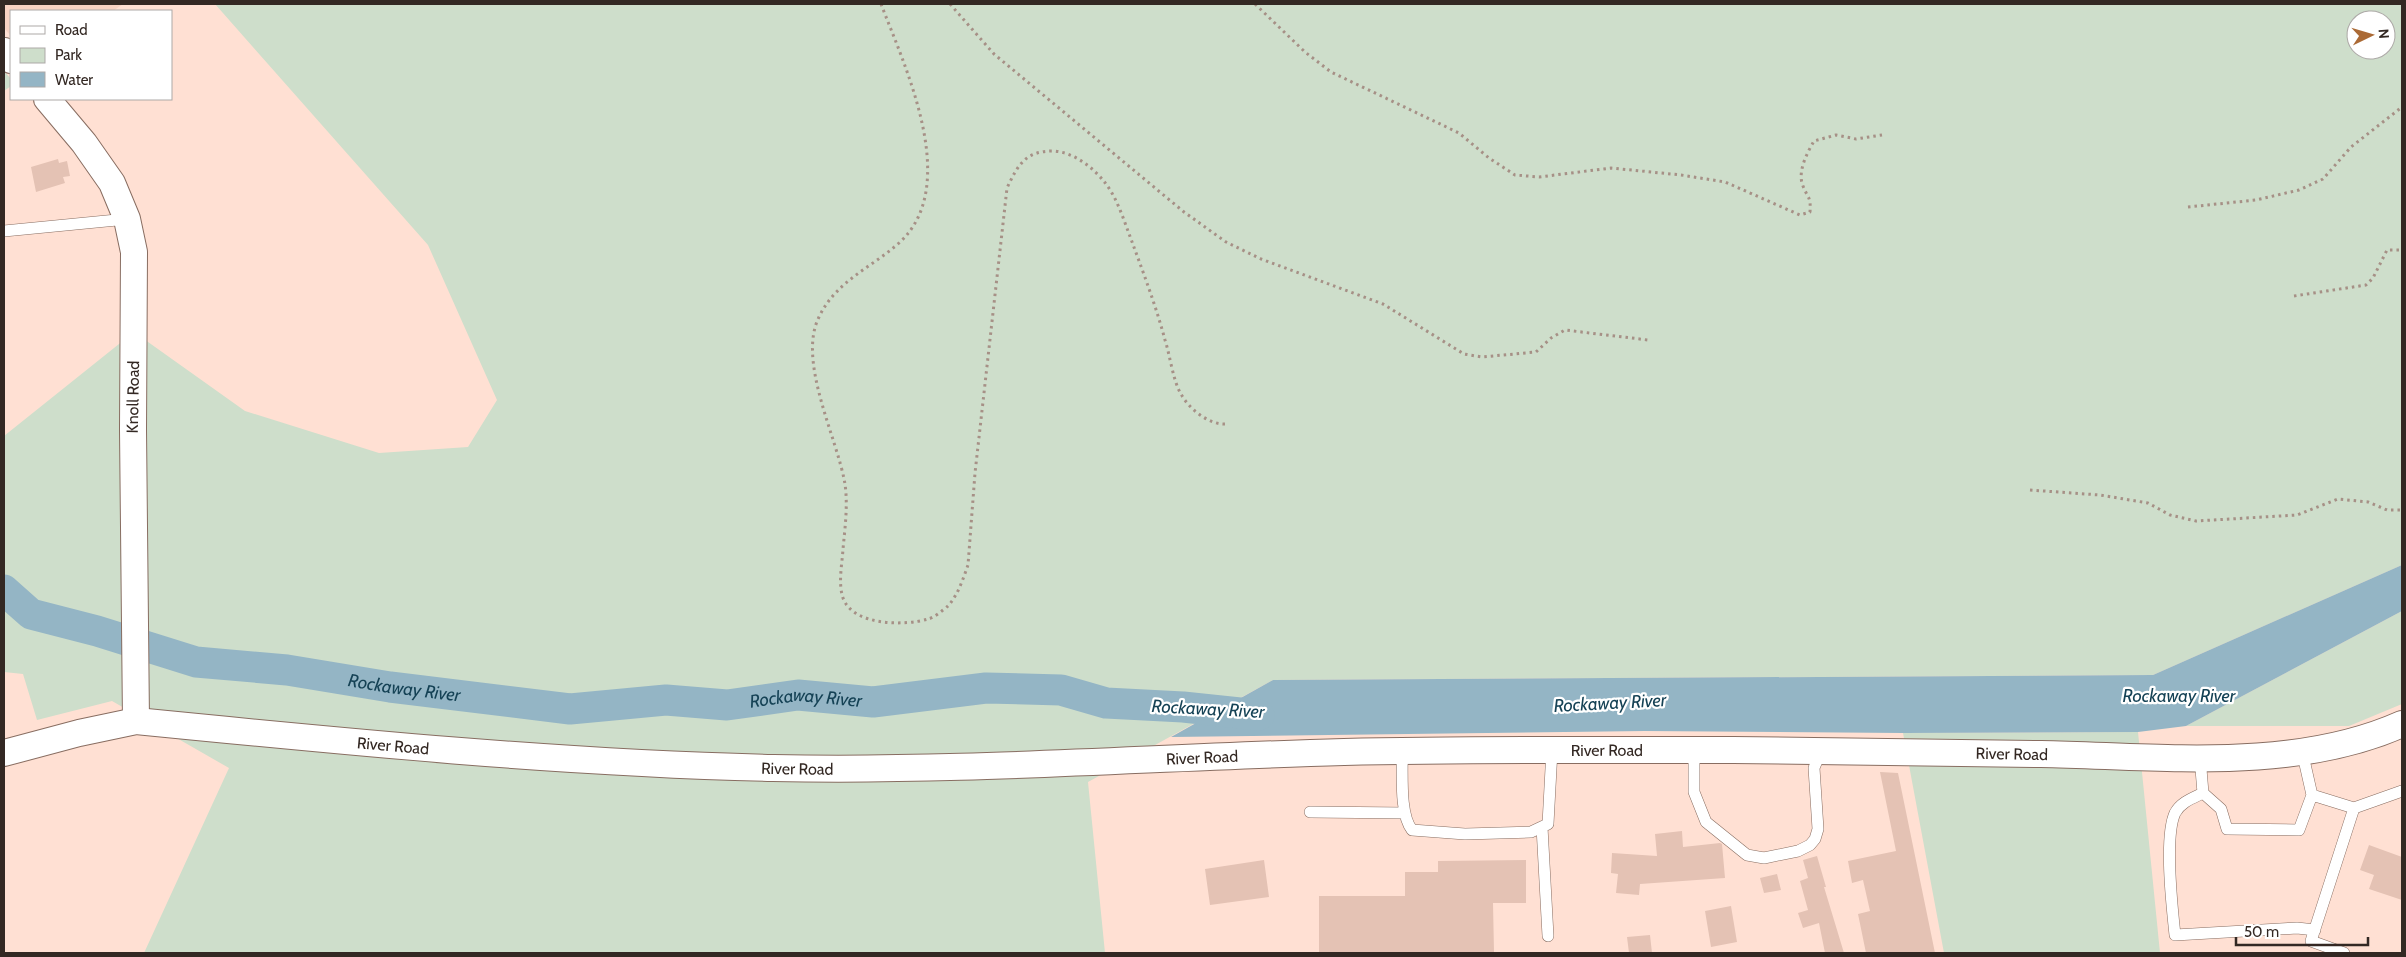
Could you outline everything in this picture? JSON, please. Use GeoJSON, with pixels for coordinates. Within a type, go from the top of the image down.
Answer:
{"type":"FeatureCollection","features":[{"type":"Feature","properties":{"kind":"street","name":"Knoll Road"},"geometry":{"type":"LineString","coordinates":[[48,100],[84,143],[112,183],[127,219],[134,252],[133,430],[136,721]]}},
{"type":"Feature","properties":{"kind":"street","name":"River Road"},"geometry":{"type":"LineString","coordinates":[[4,753],[79,733],[136,721],[577,761],[775,768],[967,768],[1402,752],[1552,750],[1821,751],[2252,757],[2302,751],[2360,740],[2402,724]]}},
{"type":"Feature","properties":{"kind":"lane"},"geometry":{"type":"LineString","coordinates":[[4,231],[127,219]]}},
{"type":"Feature","properties":{"kind":"lane"},"geometry":{"type":"LineString","coordinates":[[1402,752],[1405,813],[1412,830],[1465,834],[1531,832],[1548,824],[1552,750]]}},
{"type":"Feature","properties":{"kind":"lane"},"geometry":{"type":"LineString","coordinates":[[1694,750],[1694,792],[1706,822],[1747,855],[1764,858],[1798,851],[1810,845],[1815,839],[1818,829],[1814,768],[1821,751]]}},
{"type":"Feature","properties":{"kind":"lane"},"geometry":{"type":"LineString","coordinates":[[2200,757],[2203,793],[2221,809],[2227,829],[2299,830],[2312,795],[2302,751]]}},
{"type":"Feature","properties":{"kind":"lane"},"geometry":{"type":"LineString","coordinates":[[2312,795],[2354,808],[2402,791]]}},
{"type":"Feature","properties":{"kind":"lane"},"geometry":{"type":"LineString","coordinates":[[2203,793],[2186,800],[2175,813],[2172,832],[2171,893],[2175,934],[2297,928],[2314,930]]}},
{"type":"Feature","properties":{"kind":"lane"},"geometry":{"type":"LineString","coordinates":[[2344,953],[2310,942],[2354,808]]}},
{"type":"Feature","properties":{"kind":"lane"},"geometry":{"type":"LineString","coordinates":[[1310,812],[1405,813]]}},
{"type":"Feature","properties":{"kind":"lane"},"geometry":{"type":"LineString","coordinates":[[1542,827],[1548,936]]}},
{"type":"Feature","properties":{"kind":"path"},"geometry":{"type":"LineString","coordinates":[[881,4],[918,108],[925,139],[929,171],[922,204],[914,226],[900,242],[836,290],[818,317],[813,336],[814,369],[845,486],[846,514],[841,574],[842,596],[846,605],[862,617],[900,625],[930,619],[948,606],[963,579],[968,566],[974,482],[1007,188],[1017,166],[1028,157],[1047,151],[1062,152],[1080,159],[1106,184],[1119,207],[1137,255],[1162,328],[1180,394],[1195,412],[1219,425],[1226,424]]}},
{"type":"Feature","properties":{"kind":"path"},"geometry":{"type":"LineString","coordinates":[[950,4],[994,54],[1184,212],[1226,242],[1261,259],[1383,304],[1464,354],[1482,357],[1536,352],[1550,338],[1565,330],[1648,340]]}},
{"type":"Feature","properties":{"kind":"path"},"geometry":{"type":"LineString","coordinates":[[1255,4],[1305,52],[1331,72],[1459,132],[1489,158],[1515,175],[1540,177],[1611,168],[1681,175],[1724,182],[1800,215],[1810,212],[1811,199],[1802,185],[1804,160],[1814,141],[1836,135],[1856,139],[1882,136]]}},
{"type":"Feature","properties":{"kind":"path"},"geometry":{"type":"LineString","coordinates":[[2188,207],[2256,200],[2299,190],[2323,178],[2351,147],[2402,107]]}},
{"type":"Feature","properties":{"kind":"path"},"geometry":{"type":"LineString","coordinates":[[2294,296],[2366,285],[2373,278],[2387,250],[2402,250]]}},
{"type":"Feature","properties":{"kind":"path"},"geometry":{"type":"LineString","coordinates":[[2030,490],[2100,495],[2148,503],[2170,515],[2196,521],[2296,515],[2338,499],[2368,502],[2387,510],[2402,510]]}},
{"type":"Feature","properties":{"kind":"shaded area"},"geometry":{"type":"Polygon","coordinates":[[[4,4],[123,4],[114,10],[10,10],[10,35],[4,28],[4,4]]]}},
{"type":"Feature","properties":{"kind":"green space"},"geometry":{"type":"Polygon","coordinates":[[[215,4],[2402,4],[2402,565],[2153,675],[1273,680],[1088,782],[1105,953],[144,953],[229,768],[112,701],[37,720],[23,674],[4,672],[4,436],[134,332],[245,411],[379,453],[468,447],[497,400],[428,245],[215,4]]]}},
{"type":"Feature","properties":{"kind":"green space"},"geometry":{"type":"Polygon","coordinates":[[[4,71],[10,78],[10,87],[4,91],[4,71]]]}},
{"type":"Feature","properties":{"kind":"green space"},"geometry":{"type":"Polygon","coordinates":[[[2402,611],[2402,704],[2349,726],[2186,726],[2402,611]]]}},
{"type":"Feature","properties":{"kind":"green space"},"geometry":{"type":"Polygon","coordinates":[[[2138,732],[2160,953],[1944,953],[1903,733],[2138,732]]]}},
{"type":"Feature","properties":{"kind":"water","name":"Rockaway River"},"geometry":{"type":"Polygon","coordinates":[[[2402,565],[2402,611],[2186,726],[2138,732],[1645,731],[1171,737],[1273,680],[2153,675],[2402,565]]]}},
{"type":"Feature","properties":{"kind":"building"},"geometry":{"type":"Polygon","coordinates":[[[58,159],[59,163],[67,161],[70,176],[63,177],[65,183],[36,192],[31,167],[58,159]]]}},
{"type":"Feature","properties":{"kind":"building"},"geometry":{"type":"Polygon","coordinates":[[[1880,772],[1898,773],[1935,953],[1866,953],[1858,914],[1870,911],[1863,880],[1852,883],[1848,861],[1896,851],[1880,772]]]}},
{"type":"Feature","properties":{"kind":"building"},"geometry":{"type":"Polygon","coordinates":[[[1682,831],[1683,847],[1722,844],[1725,878],[1640,884],[1639,895],[1616,893],[1618,874],[1611,873],[1612,853],[1657,856],[1655,834],[1682,831]]]}},
{"type":"Feature","properties":{"kind":"building"},"geometry":{"type":"Polygon","coordinates":[[[2369,845],[2402,857],[2402,900],[2369,889],[2374,875],[2360,870],[2369,845]]]}},
{"type":"Feature","properties":{"kind":"building"},"geometry":{"type":"Polygon","coordinates":[[[1817,856],[1826,887],[1824,887],[1844,953],[1825,953],[1819,923],[1803,928],[1798,913],[1808,910],[1800,881],[1808,878],[1803,860],[1817,856]]]}},
{"type":"Feature","properties":{"kind":"building"},"geometry":{"type":"Polygon","coordinates":[[[1264,860],[1269,897],[1210,905],[1205,869],[1264,860]]]}},
{"type":"Feature","properties":{"kind":"building"},"geometry":{"type":"Polygon","coordinates":[[[1526,860],[1526,903],[1493,903],[1494,952],[1319,953],[1319,896],[1405,896],[1405,872],[1438,872],[1438,861],[1526,860]]]}},
{"type":"Feature","properties":{"kind":"building"},"geometry":{"type":"Polygon","coordinates":[[[1777,874],[1781,890],[1764,893],[1760,878],[1777,874]]]}},
{"type":"Feature","properties":{"kind":"building"},"geometry":{"type":"Polygon","coordinates":[[[1731,906],[1737,942],[1711,947],[1705,911],[1731,906]]]}},
{"type":"Feature","properties":{"kind":"building"},"geometry":{"type":"Polygon","coordinates":[[[1650,935],[1652,953],[1629,953],[1627,937],[1650,935]]]}},
{"type":"Feature","properties":{"kind":"waterway","name":"Rockaway River"},"geometry":{"type":"LineString","coordinates":[[4,590],[31,614],[97,631],[196,662],[287,670],[390,687],[570,709],[666,700],[727,705],[798,695],[873,702],[986,688],[1061,690],[1106,703],[1183,707],[1259,715]]}}]}
